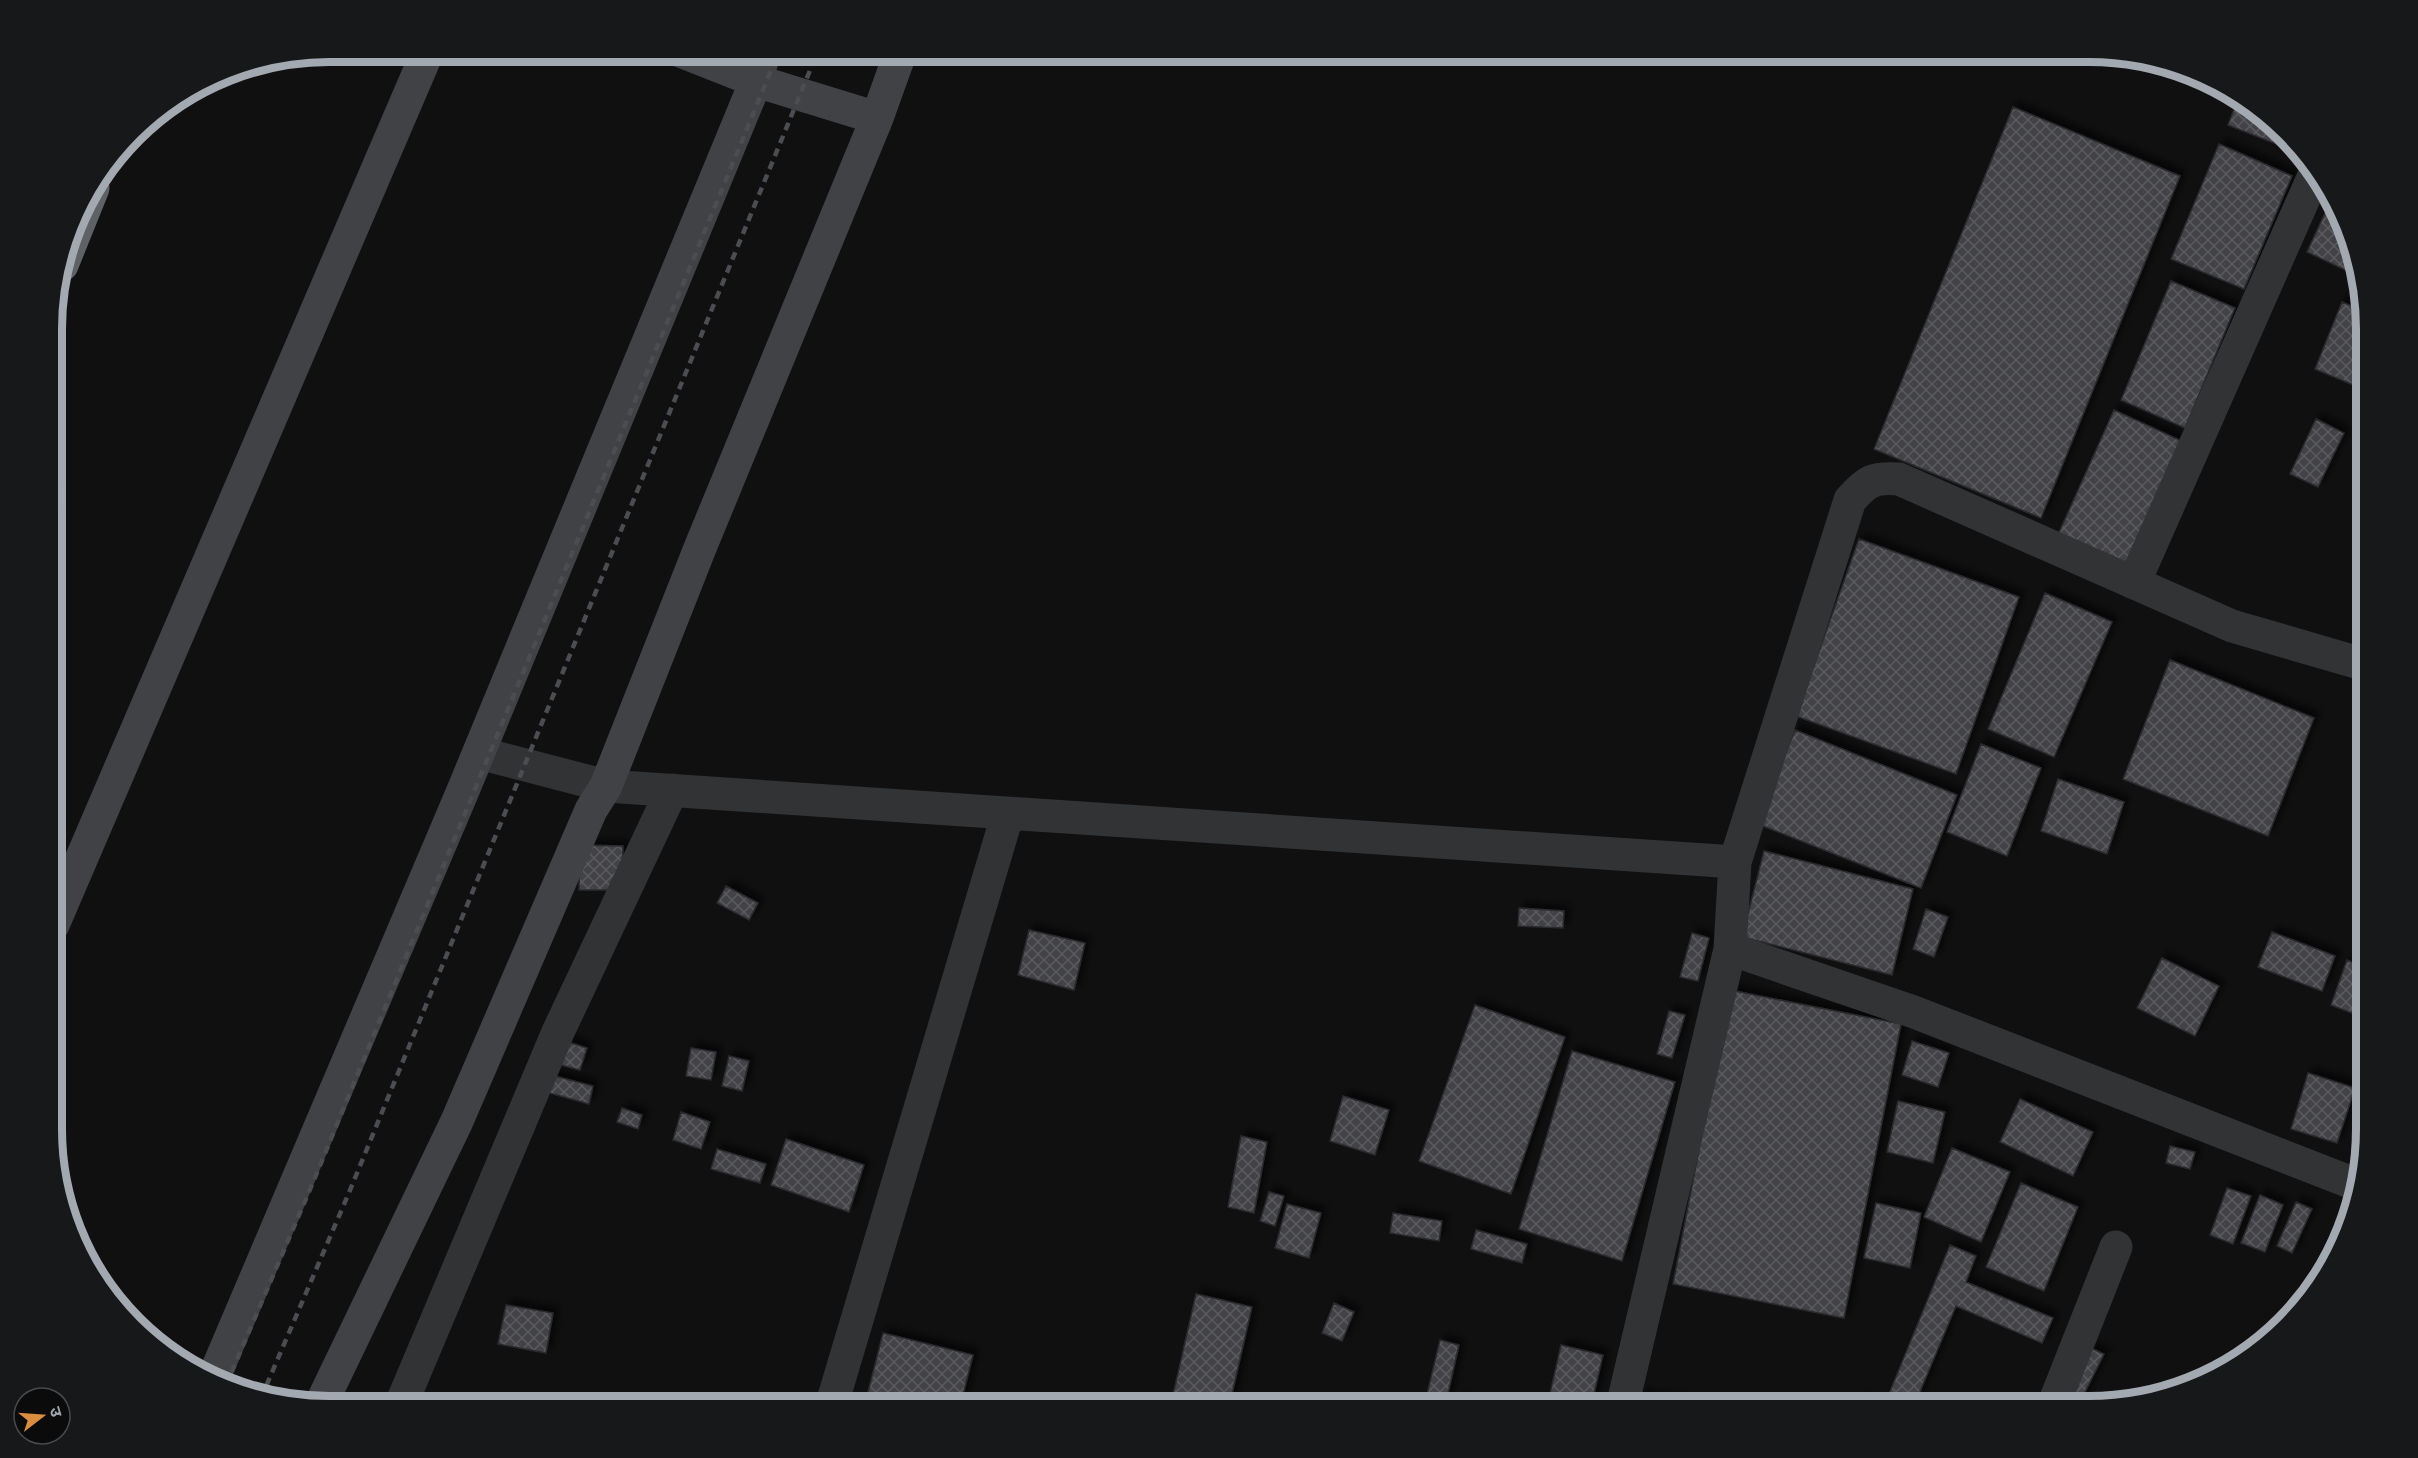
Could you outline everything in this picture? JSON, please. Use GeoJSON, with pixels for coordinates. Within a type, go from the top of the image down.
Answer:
{"type":"FeatureCollection","features":[{"type":"Feature","properties":{"kind":"street"},"geometry":{"type":"LineString","coordinates":[[62,904],[423,62]]}},
{"type":"Feature","properties":{"kind":"street"},"geometry":{"type":"LineString","coordinates":[[739,62],[760,66],[877,118]]}},
{"type":"Feature","properties":{"kind":"street"},"geometry":{"type":"LineString","coordinates":[[325,1396],[457,1121],[591,810],[606,786],[700,548],[898,62]]}},
{"type":"Feature","properties":{"kind":"street"},"geometry":{"type":"LineString","coordinates":[[216,1372],[479,753],[760,66]]}},
{"type":"Feature","properties":{"kind":"street"},"geometry":{"type":"LineString","coordinates":[[2134,583],[2312,180]]}},
{"type":"Feature","properties":{"kind":"street"},"geometry":{"type":"LineString","coordinates":[[1625,1396],[1730,949],[1735,862],[1850,500],[1863,485],[1879,478],[1899,479],[2232,626],[2356,662]]}},
{"type":"Feature","properties":{"kind":"street"},"geometry":{"type":"LineString","coordinates":[[479,753],[606,786],[1735,862]]}},
{"type":"Feature","properties":{"kind":"street"},"geometry":{"type":"LineString","coordinates":[[405,1396],[558,1032],[672,790]]}},
{"type":"Feature","properties":{"kind":"street"},"geometry":{"type":"LineString","coordinates":[[834,1396],[1008,813]]}},
{"type":"Feature","properties":{"kind":"street"},"geometry":{"type":"LineString","coordinates":[[1730,949],[1914,1012],[2351,1182]]}},
{"type":"Feature","properties":{"kind":"street"},"geometry":{"type":"LineString","coordinates":[[2057,1396],[2116,1247]]}},
{"type":"Feature","properties":{"kind":"building"},"geometry":{"type":"Polygon","coordinates":[[[2236,105],[2266,128],[2286,148],[2228,125],[2236,105]]]}},
{"type":"Feature","properties":{"kind":"building"},"geometry":{"type":"Polygon","coordinates":[[[2013,107],[2180,176],[2041,518],[1874,449],[2013,107]]]}},
{"type":"Feature","properties":{"kind":"building"},"geometry":{"type":"Polygon","coordinates":[[[2219,144],[2292,176],[2244,289],[2171,259],[2219,144]]]}},
{"type":"Feature","properties":{"kind":"building"},"geometry":{"type":"Polygon","coordinates":[[[2328,207],[2342,243],[2350,272],[2307,252],[2328,207]]]}},
{"type":"Feature","properties":{"kind":"building"},"geometry":{"type":"Polygon","coordinates":[[[2171,281],[2235,308],[2185,428],[2121,400],[2171,281]]]}},
{"type":"Feature","properties":{"kind":"building"},"geometry":{"type":"Polygon","coordinates":[[[2342,302],[2356,308],[2356,386],[2315,369],[2342,302]]]}},
{"type":"Feature","properties":{"kind":"building"},"geometry":{"type":"Polygon","coordinates":[[[2114,410],[2184,442],[2127,569],[2057,537],[2114,410]]]}},
{"type":"Feature","properties":{"kind":"building"},"geometry":{"type":"Polygon","coordinates":[[[2316,419],[2344,433],[2318,487],[2290,474],[2316,419]]]}},
{"type":"Feature","properties":{"kind":"building"},"geometry":{"type":"Polygon","coordinates":[[[1859,539],[2019,597],[1956,774],[1796,716],[1859,539]]]}},
{"type":"Feature","properties":{"kind":"building"},"geometry":{"type":"Polygon","coordinates":[[[2045,593],[2112,622],[2054,757],[1988,729],[2045,593]]]}},
{"type":"Feature","properties":{"kind":"building"},"geometry":{"type":"Polygon","coordinates":[[[2170,660],[2314,718],[2268,836],[2123,779],[2170,660]]]}},
{"type":"Feature","properties":{"kind":"building"},"geometry":{"type":"Polygon","coordinates":[[[1795,730],[1957,795],[1921,888],[1758,824],[1795,730]]]}},
{"type":"Feature","properties":{"kind":"building"},"geometry":{"type":"Polygon","coordinates":[[[1981,744],[2041,768],[2007,856],[1947,832],[1981,744]]]}},
{"type":"Feature","properties":{"kind":"building"},"geometry":{"type":"Polygon","coordinates":[[[2058,779],[2124,802],[2107,854],[2041,831],[2058,779]]]}},
{"type":"Feature","properties":{"kind":"building"},"geometry":{"type":"Polygon","coordinates":[[[580,845],[623,846],[622,890],[579,890],[580,845]]]}},
{"type":"Feature","properties":{"kind":"building"},"geometry":{"type":"Polygon","coordinates":[[[1764,851],[1913,889],[1892,975],[1742,937],[1764,851]]]}},
{"type":"Feature","properties":{"kind":"building"},"geometry":{"type":"Polygon","coordinates":[[[726,886],[758,903],[749,920],[717,903],[726,886]]]}},
{"type":"Feature","properties":{"kind":"building"},"geometry":{"type":"Polygon","coordinates":[[[1519,908],[1564,911],[1563,928],[1518,926],[1519,908]]]}},
{"type":"Feature","properties":{"kind":"building"},"geometry":{"type":"Polygon","coordinates":[[[1926,909],[1948,917],[1934,957],[1913,949],[1926,909]]]}},
{"type":"Feature","properties":{"kind":"building"},"geometry":{"type":"Polygon","coordinates":[[[1029,930],[1085,943],[1074,990],[1018,975],[1029,930]]]}},
{"type":"Feature","properties":{"kind":"building"},"geometry":{"type":"Polygon","coordinates":[[[2272,932],[2335,956],[2322,991],[2258,967],[2272,932]]]}},
{"type":"Feature","properties":{"kind":"building"},"geometry":{"type":"Polygon","coordinates":[[[1692,933],[1709,938],[1698,981],[1680,977],[1692,933]]]}},
{"type":"Feature","properties":{"kind":"building"},"geometry":{"type":"Polygon","coordinates":[[[2162,958],[2219,986],[2195,1036],[2137,1008],[2162,958]]]}},
{"type":"Feature","properties":{"kind":"building"},"geometry":{"type":"Polygon","coordinates":[[[2347,960],[2356,964],[2356,1015],[2331,1005],[2347,960]]]}},
{"type":"Feature","properties":{"kind":"building"},"geometry":{"type":"Polygon","coordinates":[[[1730,990],[1901,1024],[1844,1318],[1673,1284],[1730,990]]]}},
{"type":"Feature","properties":{"kind":"building"},"geometry":{"type":"Polygon","coordinates":[[[1475,1005],[1565,1037],[1511,1194],[1419,1161],[1475,1005]]]}},
{"type":"Feature","properties":{"kind":"building"},"geometry":{"type":"Polygon","coordinates":[[[1669,1011],[1685,1015],[1672,1058],[1657,1054],[1669,1011]]]}},
{"type":"Feature","properties":{"kind":"building"},"geometry":{"type":"Polygon","coordinates":[[[1912,1041],[1949,1053],[1938,1087],[1902,1075],[1912,1041]]]}},
{"type":"Feature","properties":{"kind":"building"},"geometry":{"type":"Polygon","coordinates":[[[568,1042],[587,1048],[580,1070],[561,1065],[568,1042]]]}},
{"type":"Feature","properties":{"kind":"building"},"geometry":{"type":"Polygon","coordinates":[[[691,1048],[716,1052],[711,1080],[686,1076],[691,1048]]]}},
{"type":"Feature","properties":{"kind":"building"},"geometry":{"type":"Polygon","coordinates":[[[1572,1051],[1675,1082],[1622,1261],[1519,1229],[1572,1051]]]}},
{"type":"Feature","properties":{"kind":"building"},"geometry":{"type":"Polygon","coordinates":[[[729,1056],[749,1061],[742,1091],[722,1086],[729,1056]]]}},
{"type":"Feature","properties":{"kind":"building"},"geometry":{"type":"Polygon","coordinates":[[[2308,1073],[2355,1088],[2337,1143],[2291,1129],[2308,1073]]]}},
{"type":"Feature","properties":{"kind":"building"},"geometry":{"type":"Polygon","coordinates":[[[551,1075],[593,1086],[589,1104],[546,1092],[551,1075]]]}},
{"type":"Feature","properties":{"kind":"building"},"geometry":{"type":"Polygon","coordinates":[[[1343,1096],[1389,1110],[1375,1155],[1330,1141],[1343,1096]]]}},
{"type":"Feature","properties":{"kind":"building"},"geometry":{"type":"Polygon","coordinates":[[[2020,1099],[2093,1132],[2073,1176],[2000,1142],[2020,1099]]]}},
{"type":"Feature","properties":{"kind":"building"},"geometry":{"type":"Polygon","coordinates":[[[1898,1101],[1945,1112],[1933,1163],[1887,1152],[1898,1101]]]}},
{"type":"Feature","properties":{"kind":"building"},"geometry":{"type":"Polygon","coordinates":[[[622,1108],[642,1115],[638,1129],[617,1122],[622,1108]]]}},
{"type":"Feature","properties":{"kind":"building"},"geometry":{"type":"Polygon","coordinates":[[[681,1112],[710,1122],[701,1149],[673,1140],[681,1112]]]}},
{"type":"Feature","properties":{"kind":"building"},"geometry":{"type":"Polygon","coordinates":[[[1241,1136],[1267,1142],[1254,1213],[1228,1207],[1241,1136]]]}},
{"type":"Feature","properties":{"kind":"building"},"geometry":{"type":"Polygon","coordinates":[[[786,1139],[864,1165],[849,1212],[771,1185],[786,1139]]]}},
{"type":"Feature","properties":{"kind":"building"},"geometry":{"type":"Polygon","coordinates":[[[2170,1146],[2195,1152],[2190,1169],[2166,1163],[2170,1146]]]}},
{"type":"Feature","properties":{"kind":"building"},"geometry":{"type":"Polygon","coordinates":[[[1952,1148],[2010,1172],[1981,1242],[1924,1217],[1952,1148]]]}},
{"type":"Feature","properties":{"kind":"building"},"geometry":{"type":"Polygon","coordinates":[[[717,1149],[766,1164],[760,1183],[711,1169],[717,1149]]]}},
{"type":"Feature","properties":{"kind":"building"},"geometry":{"type":"Polygon","coordinates":[[[2021,1183],[2078,1207],[2044,1291],[1986,1267],[2021,1183]]]}},
{"type":"Feature","properties":{"kind":"building"},"geometry":{"type":"Polygon","coordinates":[[[2227,1188],[2251,1196],[2233,1244],[2210,1235],[2227,1188]]]}},
{"type":"Feature","properties":{"kind":"building"},"geometry":{"type":"Polygon","coordinates":[[[1269,1192],[1284,1196],[1275,1226],[1260,1221],[1269,1192]]]}},
{"type":"Feature","properties":{"kind":"building"},"geometry":{"type":"Polygon","coordinates":[[[2260,1195],[2283,1205],[2265,1252],[2241,1243],[2260,1195]]]}},
{"type":"Feature","properties":{"kind":"building"},"geometry":{"type":"Polygon","coordinates":[[[2296,1202],[2312,1209],[2292,1253],[2277,1246],[2296,1202]]]}},
{"type":"Feature","properties":{"kind":"building"},"geometry":{"type":"Polygon","coordinates":[[[1876,1203],[1921,1213],[1910,1268],[1864,1258],[1876,1203]]]}},
{"type":"Feature","properties":{"kind":"building"},"geometry":{"type":"Polygon","coordinates":[[[1287,1204],[1321,1213],[1309,1258],[1275,1248],[1287,1204]]]}},
{"type":"Feature","properties":{"kind":"building"},"geometry":{"type":"Polygon","coordinates":[[[1393,1213],[1442,1221],[1439,1241],[1390,1233],[1393,1213]]]}},
{"type":"Feature","properties":{"kind":"building"},"geometry":{"type":"Polygon","coordinates":[[[1476,1230],[1527,1244],[1522,1263],[1471,1249],[1476,1230]]]}},
{"type":"Feature","properties":{"kind":"building"},"geometry":{"type":"Polygon","coordinates":[[[1950,1245],[1976,1256],[1966,1282],[2053,1318],[2042,1343],[1956,1306],[1918,1396],[1888,1396],[1950,1245]]]}},
{"type":"Feature","properties":{"kind":"building"},"geometry":{"type":"Polygon","coordinates":[[[1196,1294],[1252,1307],[1232,1396],[1173,1395],[1196,1294]]]}},
{"type":"Feature","properties":{"kind":"building"},"geometry":{"type":"Polygon","coordinates":[[[1334,1303],[1354,1312],[1342,1341],[1322,1333],[1334,1303]]]}},
{"type":"Feature","properties":{"kind":"building"},"geometry":{"type":"Polygon","coordinates":[[[506,1305],[553,1313],[546,1353],[498,1344],[506,1305]]]}},
{"type":"Feature","properties":{"kind":"building"},"geometry":{"type":"Polygon","coordinates":[[[883,1333],[973,1355],[963,1396],[867,1396],[883,1333]]]}},
{"type":"Feature","properties":{"kind":"building"},"geometry":{"type":"Polygon","coordinates":[[[1440,1340],[1459,1345],[1447,1396],[1427,1396],[1440,1340]]]}},
{"type":"Feature","properties":{"kind":"building"},"geometry":{"type":"Polygon","coordinates":[[[1561,1345],[1603,1355],[1594,1396],[1549,1396],[1561,1345]]]}},
{"type":"Feature","properties":{"kind":"building"},"geometry":{"type":"Polygon","coordinates":[[[2091,1348],[2104,1354],[2083,1396],[2066,1396],[2091,1348]]]}},
{"type":"Feature","properties":{"kind":"railway"},"geometry":{"type":"LineString","coordinates":[[229,1377],[314,1180],[774,62]]}},
{"type":"Feature","properties":{"kind":"railway"},"geometry":{"type":"LineString","coordinates":[[265,1388],[348,1195],[813,62]]}}]}
